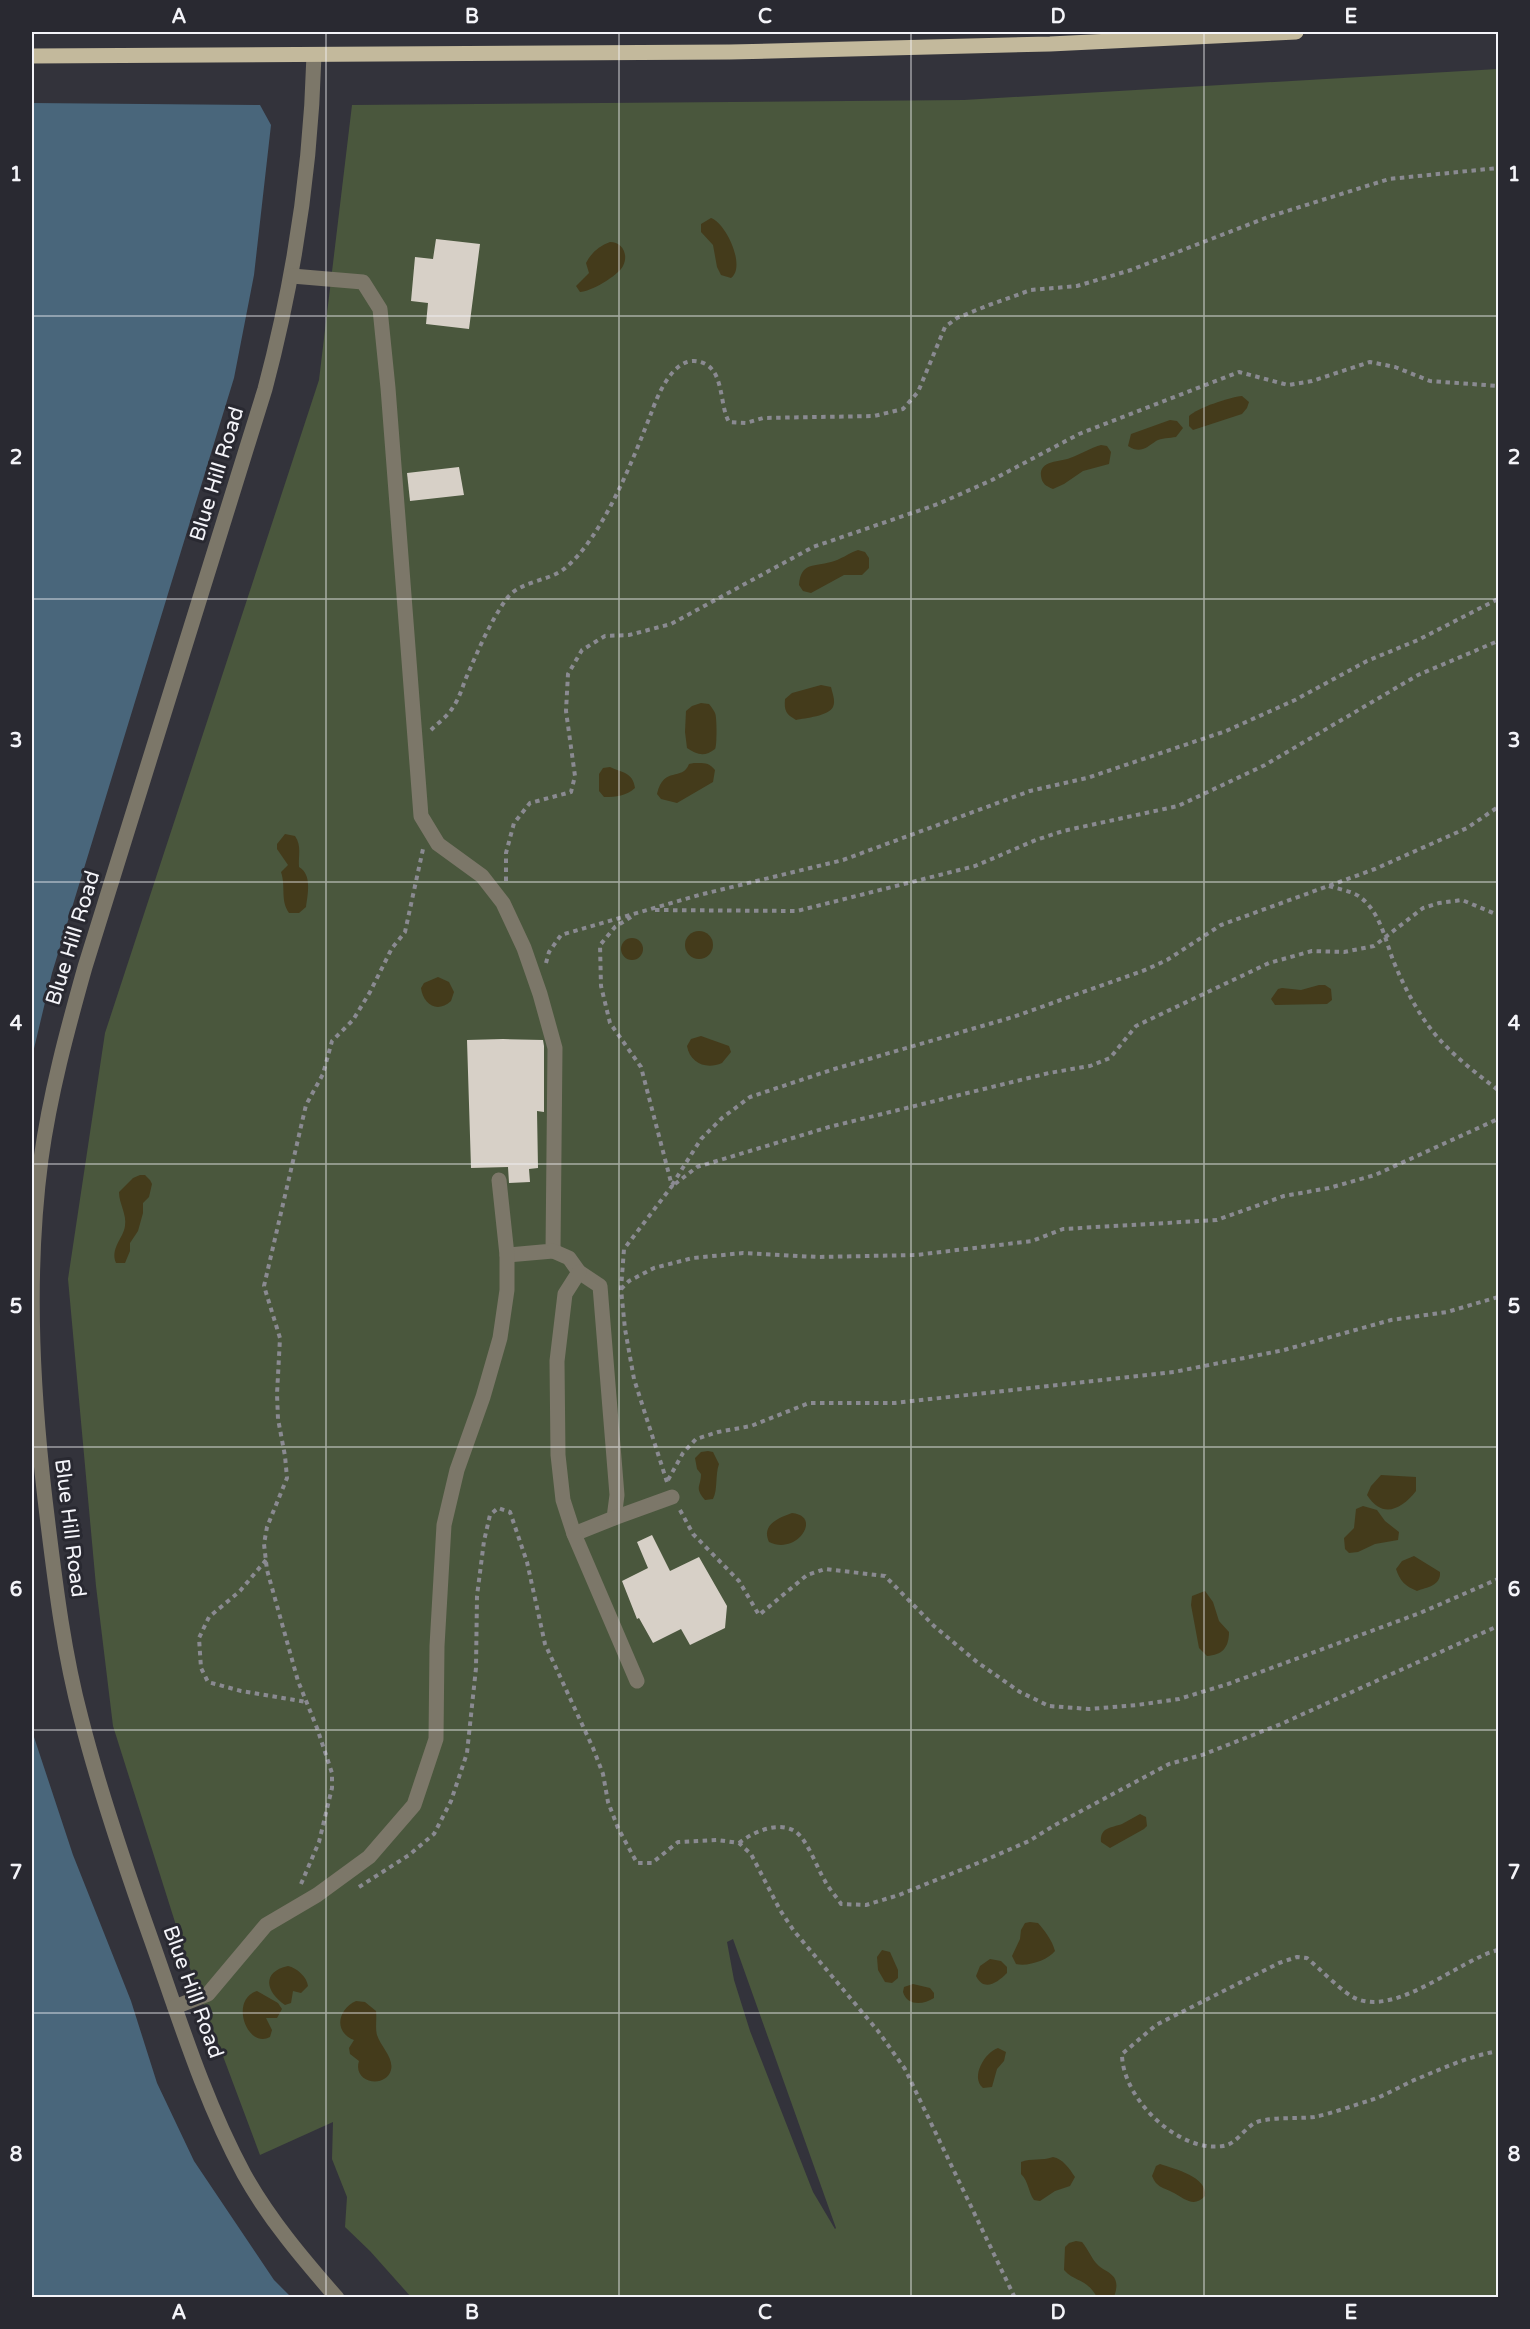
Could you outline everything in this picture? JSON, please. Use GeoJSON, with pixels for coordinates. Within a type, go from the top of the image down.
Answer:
{"type":"FeatureCollection","features":[{"type":"Feature","properties":{"kind":"main road"},"geometry":{"type":"LineString","coordinates":[[32,56],[730,52],[991,46],[1296,32]]}},
{"type":"Feature","properties":{"kind":"street","name":"Blue Hill Road"},"geometry":{"type":"LineString","coordinates":[[314,55],[312,110],[292,276],[265,389],[85,967],[59,1059],[41,1160],[34,1247],[33,1335],[39,1454],[57,1598],[80,1716],[111,1826],[205,2090],[245,2175],[293,2247],[337,2298]]}},
{"type":"Feature","properties":{"kind":"street"},"geometry":{"type":"LineString","coordinates":[[292,276],[363,282],[380,309],[421,816],[438,844],[482,876],[503,903],[524,948],[540,994],[555,1048],[553,1251]]}},
{"type":"Feature","properties":{"kind":"street"},"geometry":{"type":"LineString","coordinates":[[175,2007],[208,1994],[266,1925],[317,1895],[369,1857],[414,1805],[436,1739],[437,1646],[444,1525],[457,1470],[483,1397],[500,1338],[507,1290],[507,1255],[499,1180]]}},
{"type":"Feature","properties":{"kind":"street"},"geometry":{"type":"LineString","coordinates":[[507,1255],[553,1251],[569,1258],[579,1272],[600,1286],[617,1495],[614,1518]]}},
{"type":"Feature","properties":{"kind":"street"},"geometry":{"type":"LineString","coordinates":[[579,1272],[565,1294],[557,1361],[558,1455],[563,1500],[574,1533],[637,1681]]}},
{"type":"Feature","properties":{"kind":"street"},"geometry":{"type":"LineString","coordinates":[[574,1533],[672,1497]]}},
{"type":"Feature","properties":{"kind":"path"},"geometry":{"type":"LineString","coordinates":[[428,732],[453,708],[481,646],[509,596],[517,590],[562,570],[592,536],[638,450],[653,408],[678,367],[692,361],[707,365],[717,376],[723,395],[723,412],[729,422],[746,423],[763,418],[874,416],[891,413],[903,409],[918,392],[945,327],[957,318],[989,305],[1031,290],[1077,286],[1131,270],[1268,217],[1389,179],[1498,168]]}},
{"type":"Feature","properties":{"kind":"path"},"geometry":{"type":"LineString","coordinates":[[505,891],[506,853],[514,823],[530,803],[571,792],[575,776],[566,711],[568,674],[582,650],[605,636],[629,635],[671,624],[813,547],[938,504],[992,480],[1078,434],[1239,372],[1288,385],[1312,381],[1342,369],[1370,362],[1395,367],[1430,381],[1498,386]]}},
{"type":"Feature","properties":{"kind":"path"},"geometry":{"type":"LineString","coordinates":[[544,971],[549,952],[561,934],[843,860],[1030,791],[1087,778],[1226,731],[1296,700],[1367,661],[1418,640],[1498,599]]}},
{"type":"Feature","properties":{"kind":"path"},"geometry":{"type":"LineString","coordinates":[[648,910],[797,911],[975,866],[1063,831],[1178,806],[1265,765],[1418,675],[1498,642]]}},
{"type":"Feature","properties":{"kind":"path"},"geometry":{"type":"LineString","coordinates":[[1498,807],[1467,828],[1375,869],[1221,925],[1167,960],[1145,970],[1013,1017],[831,1070],[750,1097],[722,1118],[702,1139],[672,1186],[624,1250],[621,1289],[634,1379],[672,1497],[693,1534],[739,1581],[759,1616],[807,1575],[825,1569],[885,1575],[934,1626],[977,1662],[1020,1692],[1049,1706],[1089,1709],[1179,1699],[1228,1684],[1420,1613],[1498,1579]]}},
{"type":"Feature","properties":{"kind":"path"},"geometry":{"type":"LineString","coordinates":[[300,1887],[318,1842],[332,1773],[325,1747],[282,1631],[266,1559],[264,1544],[267,1527],[287,1478],[276,1394],[280,1338],[264,1286],[306,1105],[323,1074],[332,1041],[353,1020],[392,948],[405,932],[424,845],[424,822]]}},
{"type":"Feature","properties":{"kind":"path"},"geometry":{"type":"LineString","coordinates":[[1329,886],[1359,896],[1371,909],[1386,936],[1392,959],[1407,992],[1426,1023],[1461,1061],[1498,1090]]}},
{"type":"Feature","properties":{"kind":"path"},"geometry":{"type":"LineString","coordinates":[[672,1186],[697,1167],[829,1127],[1049,1073],[1090,1066],[1110,1058],[1136,1026],[1269,963],[1312,951],[1344,952],[1374,946],[1422,908],[1462,900],[1498,915]]}},
{"type":"Feature","properties":{"kind":"path"},"geometry":{"type":"LineString","coordinates":[[637,913],[615,927],[600,945],[601,986],[610,1023],[641,1067],[672,1186]]}},
{"type":"Feature","properties":{"kind":"path"},"geometry":{"type":"LineString","coordinates":[[621,1289],[629,1281],[654,1268],[693,1258],[743,1253],[818,1257],[916,1255],[1032,1240],[1063,1228],[1217,1220],[1284,1196],[1329,1188],[1375,1175],[1498,1119]]}},
{"type":"Feature","properties":{"kind":"path"},"geometry":{"type":"LineString","coordinates":[[667,1481],[684,1453],[696,1439],[718,1432],[752,1426],[809,1403],[895,1403],[957,1398],[1174,1372],[1284,1350],[1390,1320],[1448,1312],[1498,1297]]}},
{"type":"Feature","properties":{"kind":"path"},"geometry":{"type":"LineString","coordinates":[[356,1889],[410,1855],[434,1833],[451,1801],[467,1753],[476,1668],[477,1596],[484,1540],[490,1515],[498,1508],[510,1512],[527,1562],[545,1644],[593,1748],[618,1828],[637,1863],[652,1863],[678,1842],[717,1840],[739,1843],[751,1854],[780,1910],[794,1931],[878,2031],[904,2069],[1016,2298]]}},
{"type":"Feature","properties":{"kind":"path"},"geometry":{"type":"LineString","coordinates":[[266,1559],[240,1591],[209,1617],[199,1638],[201,1668],[208,1682],[307,1702]]}},
{"type":"Feature","properties":{"kind":"path"},"geometry":{"type":"LineString","coordinates":[[739,1843],[750,1833],[779,1826],[796,1832],[808,1848],[825,1883],[841,1904],[866,1905],[898,1895],[1029,1841],[1169,1764],[1202,1755],[1281,1724],[1498,1626]]}},
{"type":"Feature","properties":{"kind":"path"},"geometry":{"type":"LineString","coordinates":[[1498,1950],[1482,1954],[1468,1964],[1388,2001],[1368,2002],[1355,1998],[1307,1958],[1297,1957],[1156,2025],[1122,2054],[1122,2067],[1134,2092],[1155,2120],[1177,2136],[1206,2147],[1225,2146],[1257,2121],[1315,2116],[1374,2100],[1416,2079],[1478,2055],[1498,2050]]}},
{"type":"Feature","properties":{"kind":"green space"},"geometry":{"type":"Polygon","coordinates":[[[1498,69],[1498,2297],[411,2297],[345,2227],[347,2197],[332,2159],[333,2122],[260,2155],[187,1960],[113,1726],[96,1586],[68,1279],[105,1033],[319,380],[352,105],[964,100],[1498,69]],[[733,1939],[727,1942],[734,1980],[750,2031],[813,2192],[836,2228],[733,1939]]]}},
{"type":"Feature","properties":{"kind":"sand"},"geometry":{"type":"Polygon","coordinates":[[[711,218],[723,228],[733,246],[736,265],[735,273],[731,278],[721,275],[717,267],[713,245],[701,232],[701,224],[711,218]]]}},
{"type":"Feature","properties":{"kind":"sand"},"geometry":{"type":"Polygon","coordinates":[[[610,242],[621,246],[625,253],[623,266],[603,283],[580,292],[576,286],[589,273],[586,263],[588,259],[599,248],[610,242]]]}},
{"type":"Feature","properties":{"kind":"sand"},"geometry":{"type":"Polygon","coordinates":[[[1242,396],[1249,402],[1242,414],[1193,430],[1189,426],[1189,416],[1193,413],[1214,403],[1242,396]]]}},
{"type":"Feature","properties":{"kind":"sand"},"geometry":{"type":"Polygon","coordinates":[[[1170,420],[1177,421],[1183,428],[1176,437],[1158,440],[1139,450],[1128,446],[1131,434],[1170,420]]]}},
{"type":"Feature","properties":{"kind":"sand"},"geometry":{"type":"Polygon","coordinates":[[[1101,445],[1107,446],[1111,452],[1109,464],[1083,471],[1053,489],[1043,483],[1041,471],[1047,464],[1070,458],[1101,445]]]}},
{"type":"Feature","properties":{"kind":"sand"},"geometry":{"type":"Polygon","coordinates":[[[858,550],[865,552],[869,558],[869,568],[862,575],[844,575],[811,593],[803,591],[799,585],[805,569],[834,561],[858,550]]]}},
{"type":"Feature","properties":{"kind":"sand"},"geometry":{"type":"Polygon","coordinates":[[[821,685],[831,687],[834,702],[831,710],[822,715],[796,720],[788,714],[785,709],[785,699],[792,693],[821,685]]]}},
{"type":"Feature","properties":{"kind":"sand"},"geometry":{"type":"Polygon","coordinates":[[[701,703],[709,704],[715,713],[716,737],[715,749],[698,754],[687,748],[686,711],[701,703]]]}},
{"type":"Feature","properties":{"kind":"sand"},"geometry":{"type":"Polygon","coordinates":[[[689,764],[713,767],[715,770],[713,782],[677,803],[661,799],[657,794],[664,780],[682,772],[689,764]]]}},
{"type":"Feature","properties":{"kind":"sand"},"geometry":{"type":"Polygon","coordinates":[[[610,767],[629,776],[635,788],[621,796],[604,797],[599,791],[599,774],[603,768],[610,767]]]}},
{"type":"Feature","properties":{"kind":"sand"},"geometry":{"type":"Polygon","coordinates":[[[285,834],[295,836],[297,840],[299,867],[306,874],[307,879],[306,907],[299,913],[289,913],[285,903],[281,872],[288,865],[277,849],[277,844],[285,834]]]}},
{"type":"Feature","properties":{"kind":"sand"},"geometry":{"type":"Polygon","coordinates":[[[699,931],[709,935],[713,945],[709,955],[699,959],[689,955],[685,945],[689,935],[699,931]]]}},
{"type":"Feature","properties":{"kind":"sand"},"geometry":{"type":"Polygon","coordinates":[[[632,938],[642,945],[643,949],[636,959],[632,960],[622,953],[621,949],[628,939],[632,938]]]}},
{"type":"Feature","properties":{"kind":"sand"},"geometry":{"type":"Polygon","coordinates":[[[438,977],[449,982],[454,992],[451,1001],[441,1007],[428,1003],[421,988],[424,983],[438,977]]]}},
{"type":"Feature","properties":{"kind":"sand"},"geometry":{"type":"Polygon","coordinates":[[[1325,985],[1331,989],[1332,1000],[1327,1004],[1275,1005],[1271,999],[1278,989],[1301,990],[1325,985]]]}},
{"type":"Feature","properties":{"kind":"sand"},"geometry":{"type":"Polygon","coordinates":[[[701,1036],[729,1046],[731,1052],[722,1063],[710,1066],[695,1061],[691,1057],[687,1046],[691,1039],[701,1036]]]}},
{"type":"Feature","properties":{"kind":"sand"},"geometry":{"type":"Polygon","coordinates":[[[145,1175],[152,1184],[149,1197],[143,1203],[138,1231],[130,1243],[130,1251],[125,1263],[116,1263],[115,1253],[124,1231],[125,1222],[119,1192],[133,1178],[145,1175]]]}},
{"type":"Feature","properties":{"kind":"sand"},"geometry":{"type":"Polygon","coordinates":[[[701,1452],[713,1452],[719,1464],[715,1495],[713,1499],[705,1500],[699,1489],[701,1474],[697,1469],[695,1458],[701,1452]]]}},
{"type":"Feature","properties":{"kind":"sand"},"geometry":{"type":"Polygon","coordinates":[[[1381,1475],[1416,1477],[1416,1491],[1398,1507],[1385,1509],[1379,1507],[1367,1495],[1371,1486],[1381,1475]]]}},
{"type":"Feature","properties":{"kind":"sand"},"geometry":{"type":"Polygon","coordinates":[[[1363,1506],[1377,1510],[1385,1521],[1399,1532],[1398,1540],[1375,1544],[1358,1552],[1349,1553],[1345,1549],[1344,1538],[1354,1528],[1356,1509],[1363,1506]]]}},
{"type":"Feature","properties":{"kind":"sand"},"geometry":{"type":"Polygon","coordinates":[[[792,1513],[801,1516],[805,1521],[806,1527],[803,1534],[789,1544],[779,1545],[769,1542],[767,1531],[772,1523],[792,1513]]]}},
{"type":"Feature","properties":{"kind":"sand"},"geometry":{"type":"Polygon","coordinates":[[[1414,1556],[1440,1572],[1436,1583],[1417,1591],[1404,1583],[1396,1569],[1402,1561],[1414,1556]]]}},
{"type":"Feature","properties":{"kind":"sand"},"geometry":{"type":"Polygon","coordinates":[[[1205,1591],[1213,1602],[1219,1621],[1229,1632],[1224,1650],[1207,1656],[1199,1648],[1191,1605],[1192,1596],[1205,1591]]]}},
{"type":"Feature","properties":{"kind":"sand"},"geometry":{"type":"Polygon","coordinates":[[[1140,1814],[1146,1817],[1147,1826],[1144,1829],[1110,1848],[1101,1842],[1104,1831],[1140,1814]]]}},
{"type":"Feature","properties":{"kind":"sand"},"geometry":{"type":"Polygon","coordinates":[[[1025,1923],[1038,1923],[1048,1936],[1055,1951],[1037,1962],[1016,1964],[1012,1956],[1020,1939],[1021,1930],[1025,1923]]]}},
{"type":"Feature","properties":{"kind":"sand"},"geometry":{"type":"Polygon","coordinates":[[[882,1950],[890,1952],[898,1970],[898,1978],[892,1983],[885,1982],[878,1970],[877,1957],[882,1950]]]}},
{"type":"Feature","properties":{"kind":"sand"},"geometry":{"type":"Polygon","coordinates":[[[990,1959],[1001,1961],[1007,1967],[1007,1973],[995,1983],[987,1985],[979,1981],[976,1976],[980,1966],[990,1959]]]}},
{"type":"Feature","properties":{"kind":"sand"},"geometry":{"type":"Polygon","coordinates":[[[288,1966],[301,1973],[308,1986],[301,1993],[293,1991],[291,2003],[285,2005],[270,1989],[269,1983],[273,1973],[288,1966]]]}},
{"type":"Feature","properties":{"kind":"sand"},"geometry":{"type":"Polygon","coordinates":[[[913,1984],[930,1988],[934,1993],[934,1998],[920,2003],[908,2000],[903,1992],[904,1987],[913,1984]]]}},
{"type":"Feature","properties":{"kind":"sand"},"geometry":{"type":"Polygon","coordinates":[[[257,1991],[278,2003],[282,2009],[277,2018],[266,2018],[272,2030],[270,2037],[262,2039],[254,2036],[248,2030],[243,2013],[244,2004],[249,1996],[257,1991]]]}},
{"type":"Feature","properties":{"kind":"sand"},"geometry":{"type":"Polygon","coordinates":[[[356,2001],[365,2002],[376,2011],[377,2035],[389,2057],[391,2066],[388,2076],[383,2080],[365,2079],[358,2068],[359,2061],[350,2054],[349,2048],[354,2040],[343,2032],[340,2020],[345,2009],[356,2001]]]}},
{"type":"Feature","properties":{"kind":"sand"},"geometry":{"type":"Polygon","coordinates":[[[998,2048],[1006,2052],[1004,2061],[997,2069],[992,2087],[983,2088],[978,2078],[981,2065],[988,2054],[998,2048]]]}},
{"type":"Feature","properties":{"kind":"sand"},"geometry":{"type":"Polygon","coordinates":[[[1053,2157],[1063,2162],[1075,2177],[1070,2186],[1055,2191],[1040,2201],[1034,2200],[1021,2174],[1021,2162],[1053,2157]]]}},
{"type":"Feature","properties":{"kind":"sand"},"geometry":{"type":"Polygon","coordinates":[[[1160,2164],[1182,2171],[1196,2179],[1205,2189],[1205,2196],[1193,2202],[1158,2185],[1152,2176],[1156,2166],[1160,2164]]]}},
{"type":"Feature","properties":{"kind":"sand"},"geometry":{"type":"Polygon","coordinates":[[[1076,2241],[1082,2242],[1096,2263],[1115,2278],[1114,2297],[1097,2297],[1088,2286],[1064,2270],[1065,2247],[1076,2241]]]}},
{"type":"Feature","properties":{"kind":"water"},"geometry":{"type":"Polygon","coordinates":[[[32,103],[260,105],[271,125],[254,275],[234,378],[52,973],[32,1057],[32,103]]]}},
{"type":"Feature","properties":{"kind":"water"},"geometry":{"type":"Polygon","coordinates":[[[32,1731],[73,1855],[131,2001],[157,2083],[194,2161],[274,2280],[291,2297],[32,2297],[32,1731]]]}},
{"type":"Feature","properties":{"kind":"building"},"geometry":{"type":"Polygon","coordinates":[[[436,239],[480,244],[469,329],[426,324],[428,303],[411,301],[415,257],[433,259],[436,239]]]}},
{"type":"Feature","properties":{"kind":"building"},"geometry":{"type":"Polygon","coordinates":[[[459,467],[464,495],[410,501],[407,473],[459,467]]]}},
{"type":"Feature","properties":{"kind":"building"},"geometry":{"type":"Polygon","coordinates":[[[467,1040],[543,1040],[544,1112],[537,1111],[538,1168],[529,1169],[530,1182],[509,1183],[508,1167],[471,1168],[467,1040]]]}},
{"type":"Feature","properties":{"kind":"building"},"geometry":{"type":"Polygon","coordinates":[[[652,1535],[670,1571],[699,1557],[727,1606],[725,1628],[690,1645],[681,1629],[653,1643],[639,1618],[637,1619],[622,1581],[648,1568],[637,1542],[652,1535]]]}}]}
